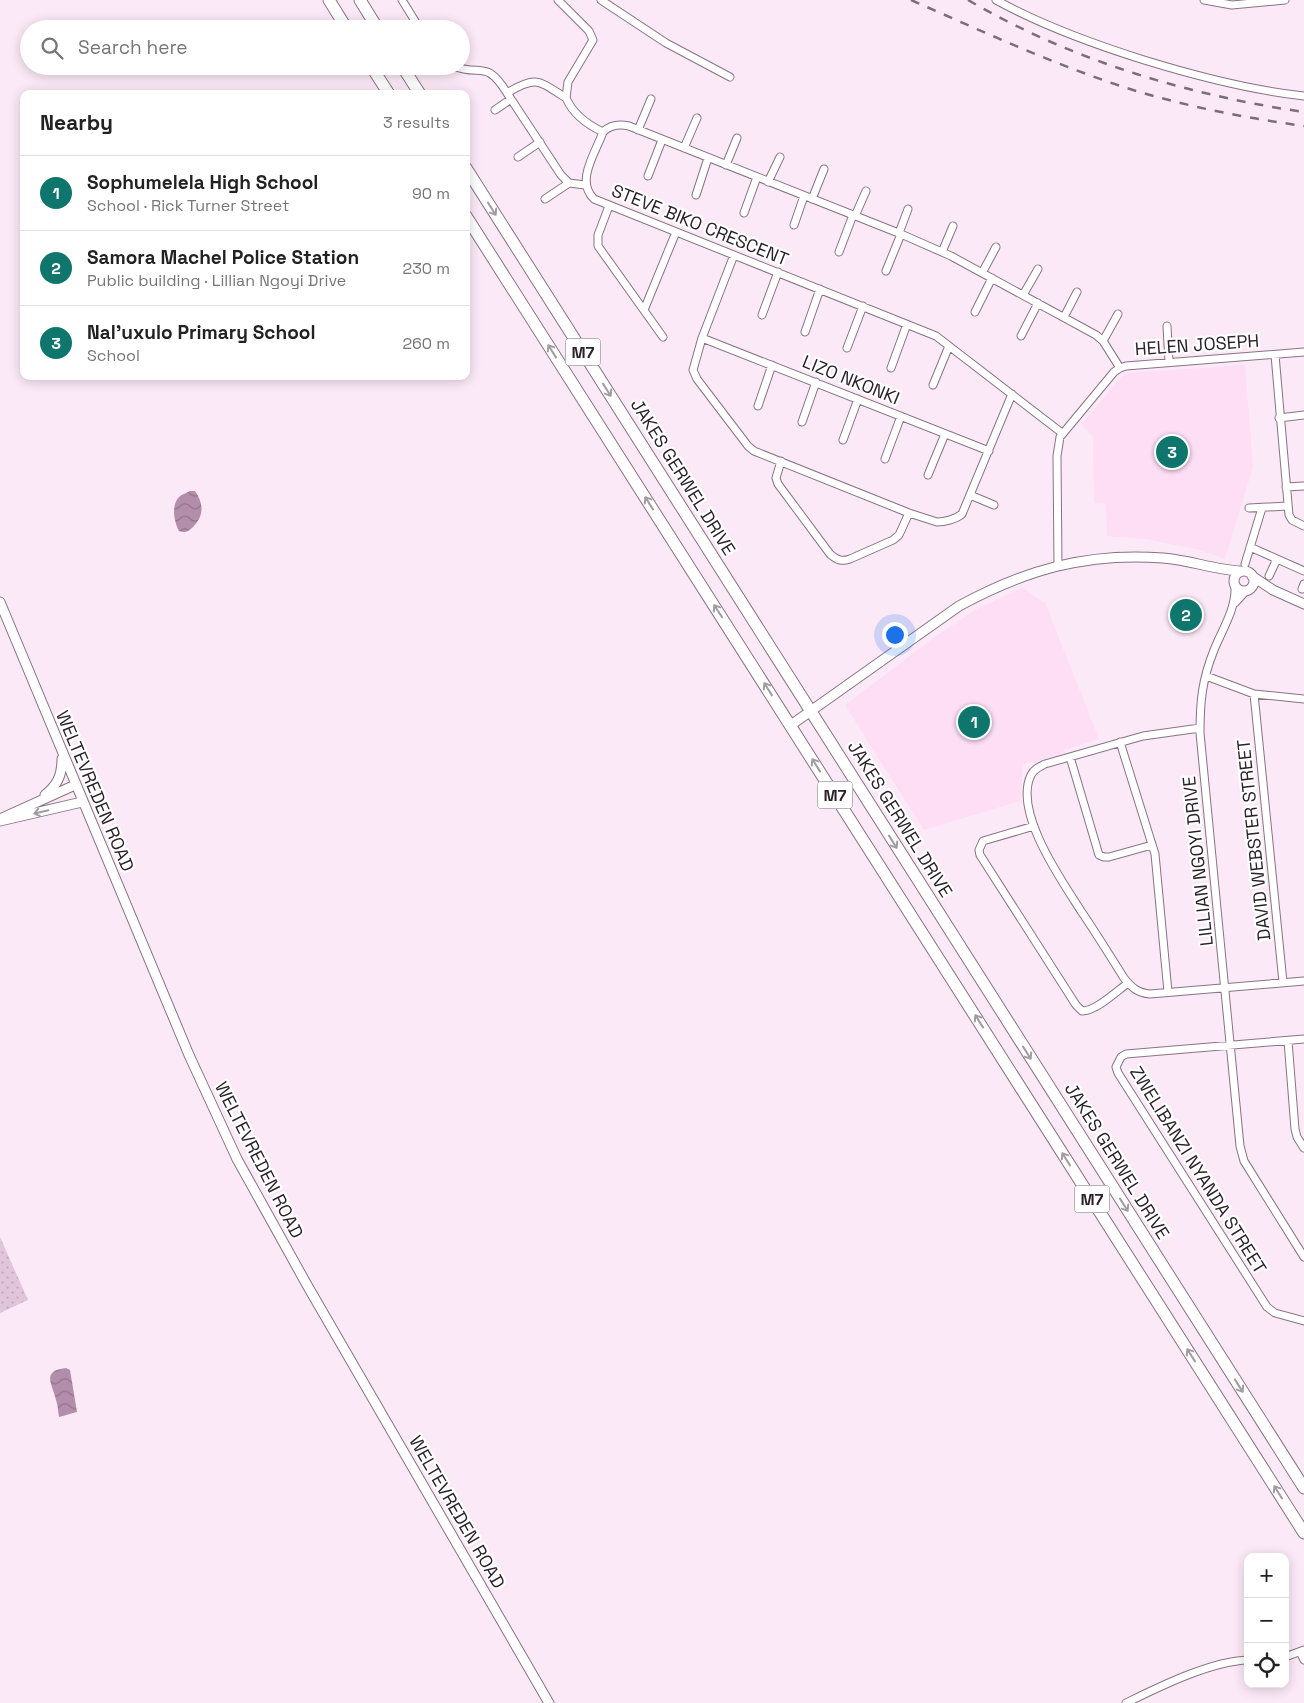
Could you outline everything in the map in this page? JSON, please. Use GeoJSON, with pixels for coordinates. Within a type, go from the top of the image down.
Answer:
{"type":"FeatureCollection","features":[{"type":"Feature","properties":{"kind":"highway"},"geometry":{"type":"LineString","coordinates":[[329,0],[341,20]]}},
{"type":"Feature","properties":{"kind":"highway"},"geometry":{"type":"LineString","coordinates":[[360,0],[372,20]]}},
{"type":"Feature","properties":{"kind":"highway"},"geometry":{"type":"LineString","coordinates":[[376,75],[386,90]]}},
{"type":"Feature","properties":{"kind":"highway"},"geometry":{"type":"LineString","coordinates":[[408,75],[417,90]]}},
{"type":"Feature","properties":{"kind":"highway","name":"JAKES GERWEL DRIVE"},"geometry":{"type":"LineString","coordinates":[[470,174],[1304,1488]]}},
{"type":"Feature","properties":{"kind":"highway","name":"M7"},"geometry":{"type":"LineString","coordinates":[[470,222],[1304,1533]]}},
{"type":"Feature","properties":{"kind":"street"},"geometry":{"type":"LineString","coordinates":[[402,0],[414,20]]}},
{"type":"Feature","properties":{"kind":"street"},"geometry":{"type":"LineString","coordinates":[[558,0],[589,31],[593,40],[568,82],[566,98]]}},
{"type":"Feature","properties":{"kind":"street"},"geometry":{"type":"LineString","coordinates":[[601,0],[666,43],[730,77]]}},
{"type":"Feature","properties":{"kind":"street"},"geometry":{"type":"LineString","coordinates":[[996,0],[1049,27],[1094,45],[1126,55],[1193,75],[1274,92],[1304,96]]}},
{"type":"Feature","properties":{"kind":"street"},"geometry":{"type":"LineString","coordinates":[[1204,0],[1232,5],[1285,0]]}},
{"type":"Feature","properties":{"kind":"street"},"geometry":{"type":"LineString","coordinates":[[470,70],[486,71],[499,80],[561,175],[569,183],[585,185],[604,132],[607,128],[618,124],[624,125],[900,233],[942,252],[1096,335],[1104,342],[1120,368]]}},
{"type":"Feature","properties":{"kind":"street"},"geometry":{"type":"LineString","coordinates":[[495,110],[517,87],[533,82],[542,82],[566,98],[577,114],[585,121],[604,132]]}},
{"type":"Feature","properties":{"kind":"street"},"geometry":{"type":"LineString","coordinates":[[638,130],[651,99]]}},
{"type":"Feature","properties":{"kind":"street"},"geometry":{"type":"LineString","coordinates":[[684,148],[696,118]]}},
{"type":"Feature","properties":{"kind":"street"},"geometry":{"type":"LineString","coordinates":[[726,165],[737,138]]}},
{"type":"Feature","properties":{"kind":"street"},"geometry":{"type":"LineString","coordinates":[[648,176],[662,140]]}},
{"type":"Feature","properties":{"kind":"street"},"geometry":{"type":"LineString","coordinates":[[518,157],[540,142]]}},
{"type":"Feature","properties":{"kind":"street"},"geometry":{"type":"LineString","coordinates":[[768,182],[780,157]]}},
{"type":"Feature","properties":{"kind":"street"},"geometry":{"type":"LineString","coordinates":[[696,195],[708,158]]}},
{"type":"Feature","properties":{"kind":"street"},"geometry":{"type":"LineString","coordinates":[[812,199],[824,169]]}},
{"type":"Feature","properties":{"kind":"street"},"geometry":{"type":"LineString","coordinates":[[744,213],[757,177]]}},
{"type":"Feature","properties":{"kind":"street"},"geometry":{"type":"LineString","coordinates":[[546,199],[569,183]]}},
{"type":"Feature","properties":{"kind":"street","name":"STEVE BIKO CRESCENT"},"geometry":{"type":"LineString","coordinates":[[585,185],[589,195],[594,200],[936,336],[1062,432]]}},
{"type":"Feature","properties":{"kind":"street"},"geometry":{"type":"LineString","coordinates":[[839,252],[866,191]]}},
{"type":"Feature","properties":{"kind":"street"},"geometry":{"type":"LineString","coordinates":[[794,225],[804,196]]}},
{"type":"Feature","properties":{"kind":"street"},"geometry":{"type":"LineString","coordinates":[[609,206],[598,235],[598,246],[663,337]]}},
{"type":"Feature","properties":{"kind":"street"},"geometry":{"type":"LineString","coordinates":[[886,271],[908,209]]}},
{"type":"Feature","properties":{"kind":"street"},"geometry":{"type":"LineString","coordinates":[[942,252],[952,226]]}},
{"type":"Feature","properties":{"kind":"street"},"geometry":{"type":"LineString","coordinates":[[644,310],[676,232]]}},
{"type":"Feature","properties":{"kind":"street"},"geometry":{"type":"LineString","coordinates":[[982,273],[996,247]]}},
{"type":"Feature","properties":{"kind":"street"},"geometry":{"type":"LineString","coordinates":[[734,255],[693,366],[697,379],[751,449],[909,513],[941,522],[962,514],[1012,394]]}},
{"type":"Feature","properties":{"kind":"street"},"geometry":{"type":"LineString","coordinates":[[1023,295],[1038,269]]}},
{"type":"Feature","properties":{"kind":"street"},"geometry":{"type":"LineString","coordinates":[[762,315],[778,272]]}},
{"type":"Feature","properties":{"kind":"street"},"geometry":{"type":"LineString","coordinates":[[975,312],[992,278]]}},
{"type":"Feature","properties":{"kind":"street"},"geometry":{"type":"LineString","coordinates":[[805,332],[820,289]]}},
{"type":"Feature","properties":{"kind":"street"},"geometry":{"type":"LineString","coordinates":[[1064,317],[1077,292]]}},
{"type":"Feature","properties":{"kind":"street"},"geometry":{"type":"LineString","coordinates":[[1021,336],[1038,303]]}},
{"type":"Feature","properties":{"kind":"street"},"geometry":{"type":"LineString","coordinates":[[848,348],[863,306]]}},
{"type":"Feature","properties":{"kind":"street"},"geometry":{"type":"LineString","coordinates":[[1104,342],[1118,314]]}},
{"type":"Feature","properties":{"kind":"street"},"geometry":{"type":"LineString","coordinates":[[891,368],[907,324]]}},
{"type":"Feature","properties":{"kind":"street"},"geometry":{"type":"LineString","coordinates":[[1167,326],[1169,362]]}},
{"type":"Feature","properties":{"kind":"street","name":"LIZO NKONKI"},"geometry":{"type":"LineString","coordinates":[[702,338],[989,451]]}},
{"type":"Feature","properties":{"kind":"street"},"geometry":{"type":"LineString","coordinates":[[933,385],[949,346]]}},
{"type":"Feature","properties":{"kind":"street","name":"HELEN JOSEPH"},"geometry":{"type":"LineString","coordinates":[[1062,432],[1109,377],[1120,368],[1169,362],[1304,352]]}},
{"type":"Feature","properties":{"kind":"street"},"geometry":{"type":"LineString","coordinates":[[1275,355],[1287,506],[1290,518],[1304,526]]}},
{"type":"Feature","properties":{"kind":"street"},"geometry":{"type":"LineString","coordinates":[[758,406],[772,365]]}},
{"type":"Feature","properties":{"kind":"street"},"geometry":{"type":"LineString","coordinates":[[802,422],[816,382]]}},
{"type":"Feature","properties":{"kind":"street"},"geometry":{"type":"LineString","coordinates":[[843,440],[858,399]]}},
{"type":"Feature","properties":{"kind":"street"},"geometry":{"type":"LineString","coordinates":[[1279,418],[1304,415]]}},
{"type":"Feature","properties":{"kind":"street"},"geometry":{"type":"LineString","coordinates":[[885,459],[901,416]]}},
{"type":"Feature","properties":{"kind":"street"},"geometry":{"type":"LineString","coordinates":[[1058,566],[1057,456],[1062,432]]}},
{"type":"Feature","properties":{"kind":"street"},"geometry":{"type":"LineString","coordinates":[[928,476],[945,434]]}},
{"type":"Feature","properties":{"kind":"street"},"geometry":{"type":"LineString","coordinates":[[781,461],[776,478],[778,484],[830,554],[837,560],[844,561],[850,559],[892,540],[899,535],[909,513]]}},
{"type":"Feature","properties":{"kind":"street"},"geometry":{"type":"LineString","coordinates":[[1286,487],[1304,486]]}},
{"type":"Feature","properties":{"kind":"street"},"geometry":{"type":"LineString","coordinates":[[970,495],[994,506]]}},
{"type":"Feature","properties":{"kind":"street"},"geometry":{"type":"LineString","coordinates":[[1249,508],[1287,506]]}},
{"type":"Feature","properties":{"kind":"street"},"geometry":{"type":"LineString","coordinates":[[1233,606],[1235,576],[1243,568],[1262,508]]}},
{"type":"Feature","properties":{"kind":"street"},"geometry":{"type":"LineString","coordinates":[[1250,547],[1304,571]]}},
{"type":"Feature","properties":{"kind":"street"},"geometry":{"type":"LineString","coordinates":[[790,725],[959,606],[1005,583],[1036,571],[1093,560],[1130,557],[1164,558],[1216,568],[1243,568],[1273,590],[1304,604]]}},
{"type":"Feature","properties":{"kind":"street"},"geometry":{"type":"LineString","coordinates":[[1269,576],[1277,559]]}},
{"type":"Feature","properties":{"kind":"street"},"geometry":{"type":"LineString","coordinates":[[1216,568],[1242,591],[1273,590]]}},
{"type":"Feature","properties":{"kind":"street"},"geometry":{"type":"LineString","coordinates":[[1233,606],[1253,583],[1252,576]]}},
{"type":"Feature","properties":{"kind":"street","name":"WELTEVREDEN ROAD"},"geometry":{"type":"LineString","coordinates":[[0,602],[189,1055],[237,1159],[307,1285],[549,1703]]}},
{"type":"Feature","properties":{"kind":"street","name":"LILLIAN NGOYI DRIVE"},"geometry":{"type":"LineString","coordinates":[[1233,606],[1214,652],[1201,691],[1200,728],[1241,1154],[1304,1257]]}},
{"type":"Feature","properties":{"kind":"street"},"geometry":{"type":"LineString","coordinates":[[1206,676],[1254,694],[1304,699]]}},
{"type":"Feature","properties":{"kind":"street","name":"DAVID WEBSTER STREET"},"geometry":{"type":"LineString","coordinates":[[1254,694],[1283,982]]}},
{"type":"Feature","properties":{"kind":"street"},"geometry":{"type":"LineString","coordinates":[[1200,728],[1143,736],[1045,764],[1036,769],[1031,774],[1027,793],[1030,815],[1040,843],[1128,983],[1133,988],[1144,993],[1304,981]]}},
{"type":"Feature","properties":{"kind":"street"},"geometry":{"type":"LineString","coordinates":[[1120,742],[1157,867],[1168,992]]}},
{"type":"Feature","properties":{"kind":"street"},"geometry":{"type":"LineString","coordinates":[[37,802],[53,788],[61,776],[62,754]]}},
{"type":"Feature","properties":{"kind":"street"},"geometry":{"type":"LineString","coordinates":[[1070,758],[1099,855],[1109,857],[1152,845]]}},
{"type":"Feature","properties":{"kind":"street"},"geometry":{"type":"LineString","coordinates":[[0,820],[75,785]]}},
{"type":"Feature","properties":{"kind":"street"},"geometry":{"type":"LineString","coordinates":[[0,820],[82,802]]}},
{"type":"Feature","properties":{"kind":"street"},"geometry":{"type":"LineString","coordinates":[[1034,826],[983,841],[979,850],[980,855],[1076,1005],[1082,1011],[1095,1008],[1128,983]]}},
{"type":"Feature","properties":{"kind":"street"},"geometry":{"type":"LineString","coordinates":[[1231,1046],[1304,1039]]}},
{"type":"Feature","properties":{"kind":"street"},"geometry":{"type":"LineString","coordinates":[[1288,1041],[1295,1129],[1297,1137],[1304,1148]]}},
{"type":"Feature","properties":{"kind":"street","name":"ZWELIBANZI NYANDA STREET"},"geometry":{"type":"LineString","coordinates":[[1231,1046],[1126,1054],[1121,1057],[1116,1067],[1118,1073],[1268,1307],[1275,1313],[1304,1321]]}},
{"type":"Feature","properties":{"kind":"street"},"geometry":{"type":"LineString","coordinates":[[1289,1656],[1302,1651],[1304,1660]]}},
{"type":"Feature","properties":{"kind":"street"},"geometry":{"type":"LineString","coordinates":[[1126,1703],[1192,1674],[1237,1660],[1244,1660]]}},
{"type":"Feature","properties":{"kind":"shaded area"},"geometry":{"type":"Polygon","coordinates":[[[1245,365],[1253,467],[1225,559],[1200,550],[1145,539],[1107,536],[1106,504],[1094,503],[1093,436],[1081,425],[1122,376],[1129,373],[1245,365]]]}},
{"type":"Feature","properties":{"kind":"shaded area"},"geometry":{"type":"Polygon","coordinates":[[[1022,588],[1045,603],[1099,739],[1064,750],[1065,753],[1034,763],[1031,761],[1023,765],[1020,801],[924,830],[845,705],[936,636],[977,609],[1022,588]]]}},
{"type":"Feature","properties":{"kind":"shaded area"},"geometry":{"type":"Polygon","coordinates":[[[0,1237],[28,1300],[0,1313],[0,1237]]]}},
{"type":"Feature","properties":{"kind":"water"},"geometry":{"type":"Polygon","coordinates":[[[190,491],[195,491],[202,510],[197,523],[186,532],[181,532],[176,523],[175,504],[179,497],[190,491]]]}},
{"type":"Feature","properties":{"kind":"water"},"geometry":{"type":"Polygon","coordinates":[[[66,1368],[70,1370],[77,1412],[59,1417],[50,1379],[53,1372],[66,1368]]]}},
{"type":"Feature","properties":{"kind":"railway"},"geometry":{"type":"LineString","coordinates":[[911,0],[1049,59],[1133,90],[1175,102],[1304,126]]}},
{"type":"Feature","properties":{"kind":"railway"},"geometry":{"type":"LineString","coordinates":[[968,0],[1047,40],[1131,72],[1217,96],[1304,112]]}},
{"type":"Feature","properties":{"kind":"place","name":"Nal'uxulo Primary School"},"geometry":{"type":"Point","coordinates":[1172,452]}},
{"type":"Feature","properties":{"kind":"place","name":"Samora Machel Police Station"},"geometry":{"type":"Point","coordinates":[1186,615]}},
{"type":"Feature","properties":{"kind":"place","name":"Sophumelela High School"},"geometry":{"type":"Point","coordinates":[974,722]}}]}
